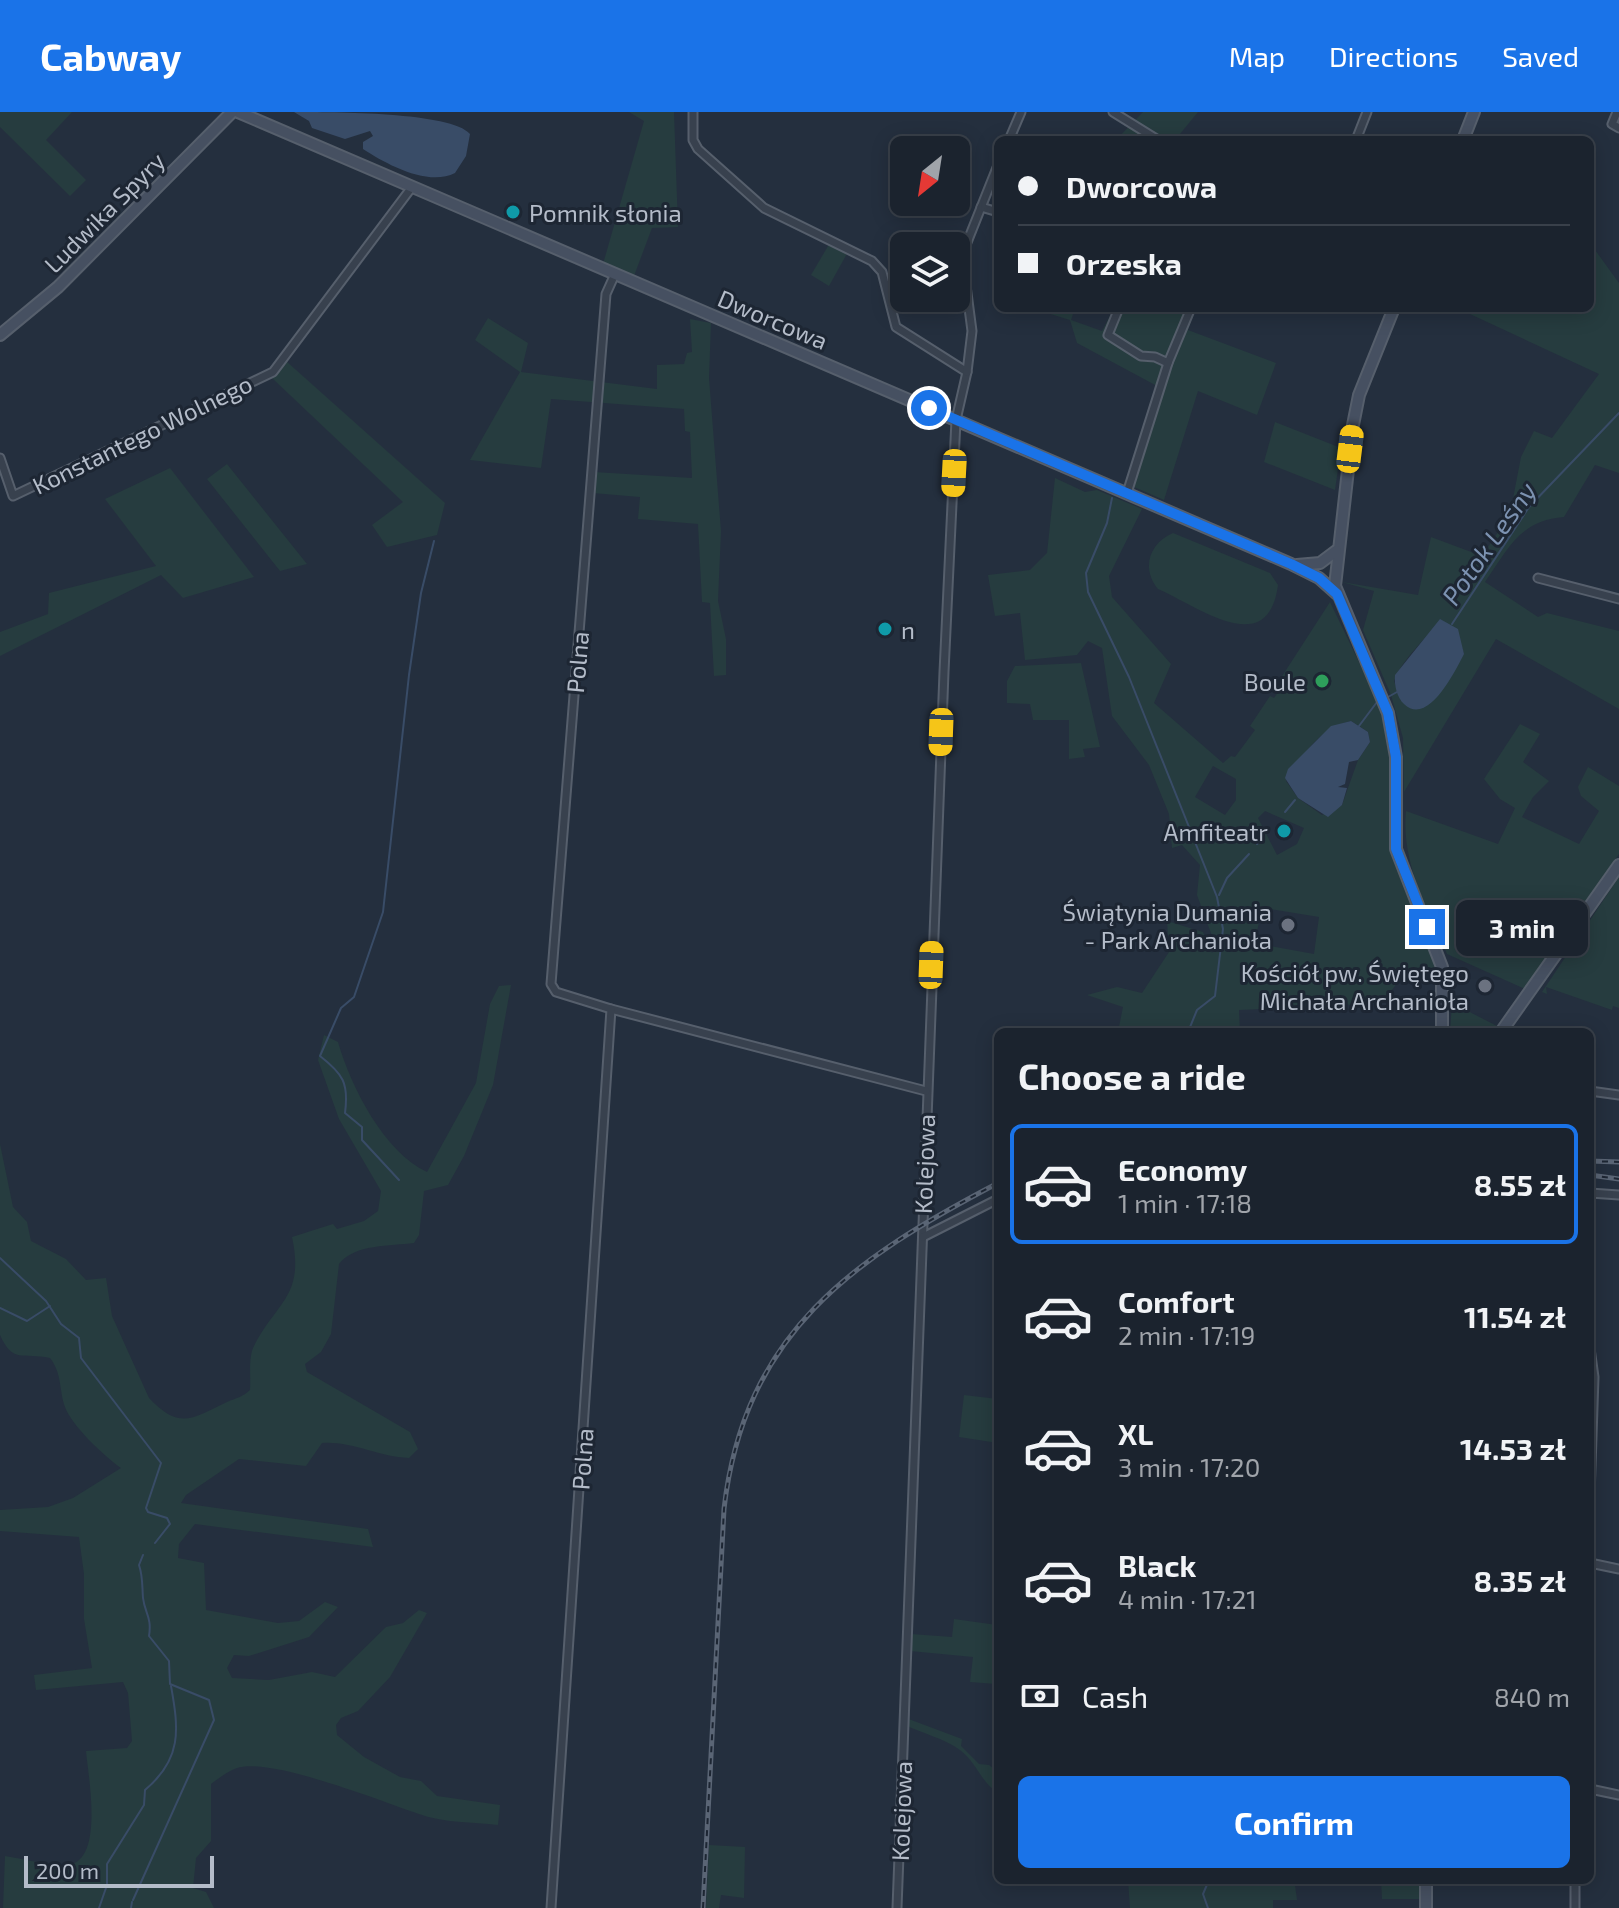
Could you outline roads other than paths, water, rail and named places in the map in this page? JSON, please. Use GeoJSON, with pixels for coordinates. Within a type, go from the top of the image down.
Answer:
{"type":"FeatureCollection","features":[{"type":"Feature","properties":{"kind":"street","name":"Dworcowa"},"geometry":{"type":"LineString","coordinates":[[238,112],[1291,564],[1318,578],[1337,594]]}},
{"type":"Feature","properties":{"kind":"street"},"geometry":{"type":"LineString","coordinates":[[693,112],[693,140],[698,149],[764,208],[872,261],[882,272],[896,327],[967,372]]}},
{"type":"Feature","properties":{"kind":"street"},"geometry":{"type":"LineString","coordinates":[[1011,136],[1021,112]]}},
{"type":"Feature","properties":{"kind":"street"},"geometry":{"type":"LineString","coordinates":[[1113,112],[1152,136]]}},
{"type":"Feature","properties":{"kind":"street"},"geometry":{"type":"LineString","coordinates":[[1358,136],[1367,112]]}},
{"type":"Feature","properties":{"kind":"street"},"geometry":{"type":"LineString","coordinates":[[1465,136],[1474,112]]}},
{"type":"Feature","properties":{"kind":"street"},"geometry":{"type":"LineString","coordinates":[[1617,112],[1612,124],[1619,128]]}},
{"type":"Feature","properties":{"kind":"street","name":"Ludwika Spyry"},"geometry":{"type":"LineString","coordinates":[[0,335],[58,287],[227,114]]}},
{"type":"Feature","properties":{"kind":"street","name":"Kolejowa"},"geometry":{"type":"LineString","coordinates":[[897,1908],[926,1091],[956,420],[972,331],[962,255],[994,175]]}},
{"type":"Feature","properties":{"kind":"street","name":"Konstantego Wolnego"},"geometry":{"type":"LineString","coordinates":[[0,458],[13,496],[273,372],[412,187]]}},
{"type":"Feature","properties":{"kind":"street"},"geometry":{"type":"LineString","coordinates":[[981,207],[994,211]]}},
{"type":"Feature","properties":{"kind":"street","name":"Polna"},"geometry":{"type":"LineString","coordinates":[[615,274],[606,294],[551,984],[556,992],[611,1009],[926,1091]]}},
{"type":"Feature","properties":{"kind":"street"},"geometry":{"type":"LineString","coordinates":[[1117,312],[1108,335],[1141,356],[1155,357],[1168,363]]}},
{"type":"Feature","properties":{"kind":"street"},"geometry":{"type":"LineString","coordinates":[[1127,493],[1168,363],[1189,312]]}},
{"type":"Feature","properties":{"kind":"street"},"geometry":{"type":"LineString","coordinates":[[1392,312],[1359,395],[1334,573],[1337,594],[1388,713],[1396,757],[1396,849],[1442,967],[1442,1028]]}},
{"type":"Feature","properties":{"kind":"street"},"geometry":{"type":"LineString","coordinates":[[1334,573],[1318,578],[1314,572],[1318,564],[1336,551]]}},
{"type":"Feature","properties":{"kind":"street","name":"Dworcowa"},"geometry":{"type":"LineString","coordinates":[[1291,564],[1318,564]]}},
{"type":"Feature","properties":{"kind":"street"},"geometry":{"type":"LineString","coordinates":[[1318,564],[1334,573]]}},
{"type":"Feature","properties":{"kind":"street"},"geometry":{"type":"LineString","coordinates":[[1538,578],[1619,599]]}},
{"type":"Feature","properties":{"kind":"street"},"geometry":{"type":"LineString","coordinates":[[1504,1028],[1619,865]]}},
{"type":"Feature","properties":{"kind":"street","name":"Polna"},"geometry":{"type":"LineString","coordinates":[[551,1908],[611,1009]]}},
{"type":"Feature","properties":{"kind":"street"},"geometry":{"type":"LineString","coordinates":[[1594,1092],[1619,1095]]}},
{"type":"Feature","properties":{"kind":"street"},"geometry":{"type":"LineString","coordinates":[[1594,1193],[1619,1195]]}},
{"type":"Feature","properties":{"kind":"street"},"geometry":{"type":"LineString","coordinates":[[923,1237],[994,1201]]}},
{"type":"Feature","properties":{"kind":"street"},"geometry":{"type":"LineString","coordinates":[[1594,1564],[1619,1569]]}},
{"type":"Feature","properties":{"kind":"street"},"geometry":{"type":"LineString","coordinates":[[1594,1790],[1619,1795]]}},
{"type":"Feature","properties":{"kind":"street"},"geometry":{"type":"LineString","coordinates":[[1426,1884],[1426,1908]]}},
{"type":"Feature","properties":{"kind":"street"},"geometry":{"type":"LineString","coordinates":[[1575,1884],[1575,1908]]}},
{"type":"Feature","properties":{"kind":"water"},"geometry":{"type":"Polygon","coordinates":[[[294,112],[390,115],[440,121],[470,134],[466,156],[455,173],[444,177],[420,176],[395,167],[363,149],[363,142],[373,136],[370,131],[345,139],[312,128],[309,121],[294,112]]]}},
{"type":"Feature","properties":{"kind":"water"},"geometry":{"type":"Polygon","coordinates":[[[1440,619],[1458,629],[1464,654],[1440,694],[1422,708],[1413,709],[1400,698],[1395,675],[1440,619]]]}},
{"type":"Feature","properties":{"kind":"water"},"geometry":{"type":"Polygon","coordinates":[[[1351,721],[1368,732],[1370,742],[1358,760],[1349,762],[1345,784],[1338,787],[1347,788],[1342,805],[1328,817],[1298,798],[1285,778],[1288,769],[1331,726],[1351,721]]]}},
{"type":"Feature","properties":{"kind":"waterway","name":"Potok Leśny"},"geometry":{"type":"LineString","coordinates":[[1452,624],[1529,507],[1619,413]]}},
{"type":"Feature","properties":{"kind":"waterway"},"geometry":{"type":"LineString","coordinates":[[1112,498],[1107,523],[1086,573],[1088,592],[1129,677],[1217,897],[1223,929],[1215,996],[1197,1010],[1190,1028]]}},
{"type":"Feature","properties":{"kind":"waterway"},"geometry":{"type":"LineString","coordinates":[[399,1180],[362,1140],[362,1127],[345,1113],[343,1080],[320,1056],[341,1008],[354,997],[383,912],[409,675],[421,593],[434,541]]}},
{"type":"Feature","properties":{"kind":"waterway"},"geometry":{"type":"LineString","coordinates":[[1388,697],[1397,692]]}},
{"type":"Feature","properties":{"kind":"waterway"},"geometry":{"type":"LineString","coordinates":[[1359,726],[1377,702]]}},
{"type":"Feature","properties":{"kind":"waterway"},"geometry":{"type":"LineString","coordinates":[[1285,812],[1295,800]]}},
{"type":"Feature","properties":{"kind":"waterway"},"geometry":{"type":"LineString","coordinates":[[1219,895],[1227,878],[1249,854]]}},
{"type":"Feature","properties":{"kind":"waterway"},"geometry":{"type":"LineString","coordinates":[[0,1258],[46,1301],[61,1324],[79,1338],[81,1358],[161,1463],[146,1508],[148,1512],[167,1518],[170,1524],[155,1543]]}},
{"type":"Feature","properties":{"kind":"waterway"},"geometry":{"type":"LineString","coordinates":[[0,1308],[27,1321],[50,1306]]}},
{"type":"Feature","properties":{"kind":"waterway"},"geometry":{"type":"LineString","coordinates":[[133,1900],[214,1720],[209,1700],[170,1684],[169,1661],[149,1636],[150,1624],[139,1565],[143,1555]]}},
{"type":"Feature","properties":{"kind":"waterway"},"geometry":{"type":"LineString","coordinates":[[99,1908],[107,1885],[107,1864],[144,1805],[145,1790],[166,1767],[172,1755],[176,1716],[171,1686]]}},
{"type":"Feature","properties":{"kind":"waterway"},"geometry":{"type":"LineString","coordinates":[[1207,1884],[1203,1894],[1208,1908]]}},
{"type":"Feature","properties":{"kind":"waterway"},"geometry":{"type":"LineString","coordinates":[[131,1908],[132,1902]]}},
{"type":"Feature","properties":{"kind":"railway"},"geometry":{"type":"LineString","coordinates":[[1594,1161],[1619,1162]]}},
{"type":"Feature","properties":{"kind":"railway"},"geometry":{"type":"LineString","coordinates":[[1594,1176],[1619,1179]]}},
{"type":"Feature","properties":{"kind":"railway"},"geometry":{"type":"LineString","coordinates":[[703,1908],[724,1509],[736,1448],[755,1394],[781,1349],[814,1308],[853,1273],[897,1241],[994,1185]]}},
{"type":"Feature","properties":{"kind":"place","name":"Pomnik słonia"},"geometry":{"type":"Point","coordinates":[513,212]}},
{"type":"Feature","properties":{"kind":"place","name":"n"},"geometry":{"type":"Point","coordinates":[885,629]}},
{"type":"Feature","properties":{"kind":"place","name":"Boule"},"geometry":{"type":"Point","coordinates":[1322,681]}},
{"type":"Feature","properties":{"kind":"place","name":"Amfiteatr"},"geometry":{"type":"Point","coordinates":[1284,831]}},
{"type":"Feature","properties":{"kind":"place","name":"Świątynia Dumania - Park Archanioła"},"geometry":{"type":"Point","coordinates":[1288,925]}},
{"type":"Feature","properties":{"kind":"place","name":"Kościół pw. Świętego Michała Archanioła"},"geometry":{"type":"Point","coordinates":[1485,986]}}]}
